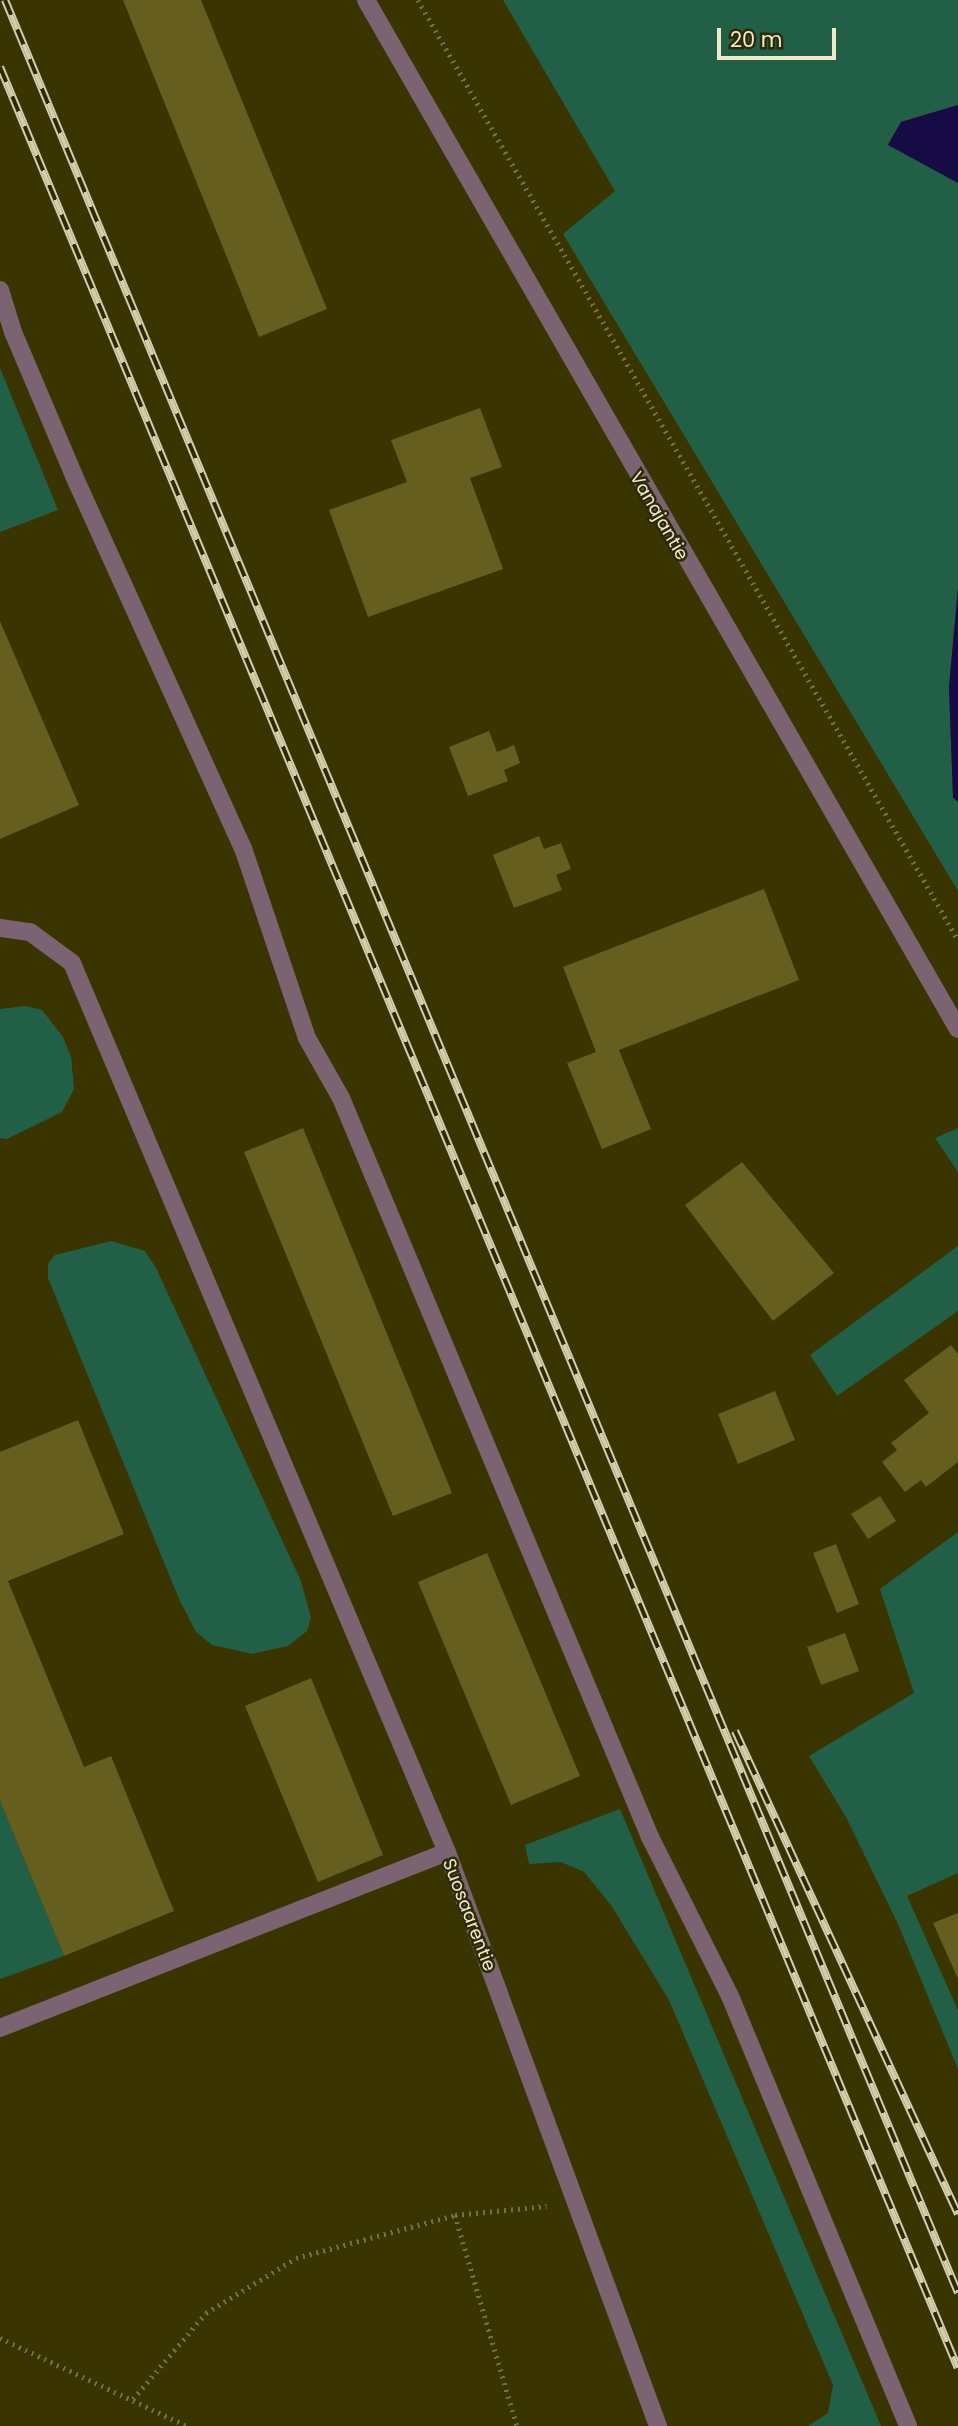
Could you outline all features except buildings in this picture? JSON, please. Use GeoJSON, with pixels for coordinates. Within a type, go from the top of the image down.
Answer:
{"type":"FeatureCollection","features":[{"type":"Feature","properties":{"kind":"street","name":"Vanajantie"},"geometry":{"type":"LineString","coordinates":[[366,0],[958,1029]]}},
{"type":"Feature","properties":{"kind":"street"},"geometry":{"type":"LineString","coordinates":[[0,290],[13,332],[74,476],[243,848],[307,1038],[341,1098],[650,1837],[730,1996],[908,2426]]}},
{"type":"Feature","properties":{"kind":"street"},"geometry":{"type":"LineString","coordinates":[[0,928],[30,932],[72,963],[447,1852]]}},
{"type":"Feature","properties":{"kind":"street","name":"Suosaarentie"},"geometry":{"type":"LineString","coordinates":[[0,2028],[447,1852],[658,2426]]}},
{"type":"Feature","properties":{"kind":"path"},"geometry":{"type":"LineString","coordinates":[[418,0],[612,346],[958,940]]}},
{"type":"Feature","properties":{"kind":"path"},"geometry":{"type":"LineString","coordinates":[[133,2399],[206,2313],[296,2258],[455,2215],[576,2204]]}},
{"type":"Feature","properties":{"kind":"path"},"geometry":{"type":"LineString","coordinates":[[455,2215],[517,2426]]}},
{"type":"Feature","properties":{"kind":"path"},"geometry":{"type":"LineString","coordinates":[[0,2338],[187,2426]]}},
{"type":"Feature","properties":{"kind":"green space"},"geometry":{"type":"Polygon","coordinates":[[[503,0],[958,0],[958,105],[901,122],[888,144],[958,183],[958,588],[949,687],[953,797],[958,802],[958,891],[563,234],[615,191],[503,0]]]}},
{"type":"Feature","properties":{"kind":"green space"},"geometry":{"type":"Polygon","coordinates":[[[0,368],[58,510],[0,532],[0,368]]]}},
{"type":"Feature","properties":{"kind":"green space"},"geometry":{"type":"Polygon","coordinates":[[[26,1006],[42,1010],[63,1037],[71,1057],[74,1089],[62,1112],[7,1139],[0,1138],[0,1009],[26,1006]]]}},
{"type":"Feature","properties":{"kind":"green space"},"geometry":{"type":"Polygon","coordinates":[[[958,1128],[958,1172],[935,1138],[958,1128]]]}},
{"type":"Feature","properties":{"kind":"green space"},"geometry":{"type":"Polygon","coordinates":[[[111,1241],[145,1251],[156,1268],[301,1581],[311,1618],[307,1631],[288,1646],[252,1654],[212,1645],[196,1632],[179,1599],[48,1278],[48,1264],[55,1255],[111,1241]]]}},
{"type":"Feature","properties":{"kind":"green space"},"geometry":{"type":"Polygon","coordinates":[[[958,1246],[958,1311],[837,1396],[810,1355],[958,1246]]]}},
{"type":"Feature","properties":{"kind":"green space"},"geometry":{"type":"Polygon","coordinates":[[[958,1532],[958,1873],[907,1896],[958,2010],[958,2069],[898,1924],[846,1817],[809,1756],[914,1693],[880,1589],[958,1532]]]}},
{"type":"Feature","properties":{"kind":"green space"},"geometry":{"type":"Polygon","coordinates":[[[0,1801],[64,1956],[0,1979],[0,1801]]]}},
{"type":"Feature","properties":{"kind":"green space"},"geometry":{"type":"Polygon","coordinates":[[[620,1809],[881,2426],[808,2426],[828,2413],[833,2385],[669,2000],[611,1905],[584,1872],[561,1862],[529,1864],[525,1845],[620,1809]]]}},
{"type":"Feature","properties":{"kind":"shaded area"},"geometry":{"type":"Polygon","coordinates":[[[958,105],[958,183],[888,145],[901,122],[958,105]]]}},
{"type":"Feature","properties":{"kind":"shaded area"},"geometry":{"type":"Polygon","coordinates":[[[958,588],[958,802],[953,797],[949,687],[958,588]]]}},
{"type":"Feature","properties":{"kind":"railway"},"geometry":{"type":"LineString","coordinates":[[5,0],[958,2293]]}},
{"type":"Feature","properties":{"kind":"railway"},"geometry":{"type":"LineString","coordinates":[[0,67],[958,2368]]}},
{"type":"Feature","properties":{"kind":"railway"},"geometry":{"type":"LineString","coordinates":[[735,1731],[958,2214]]}}]}
